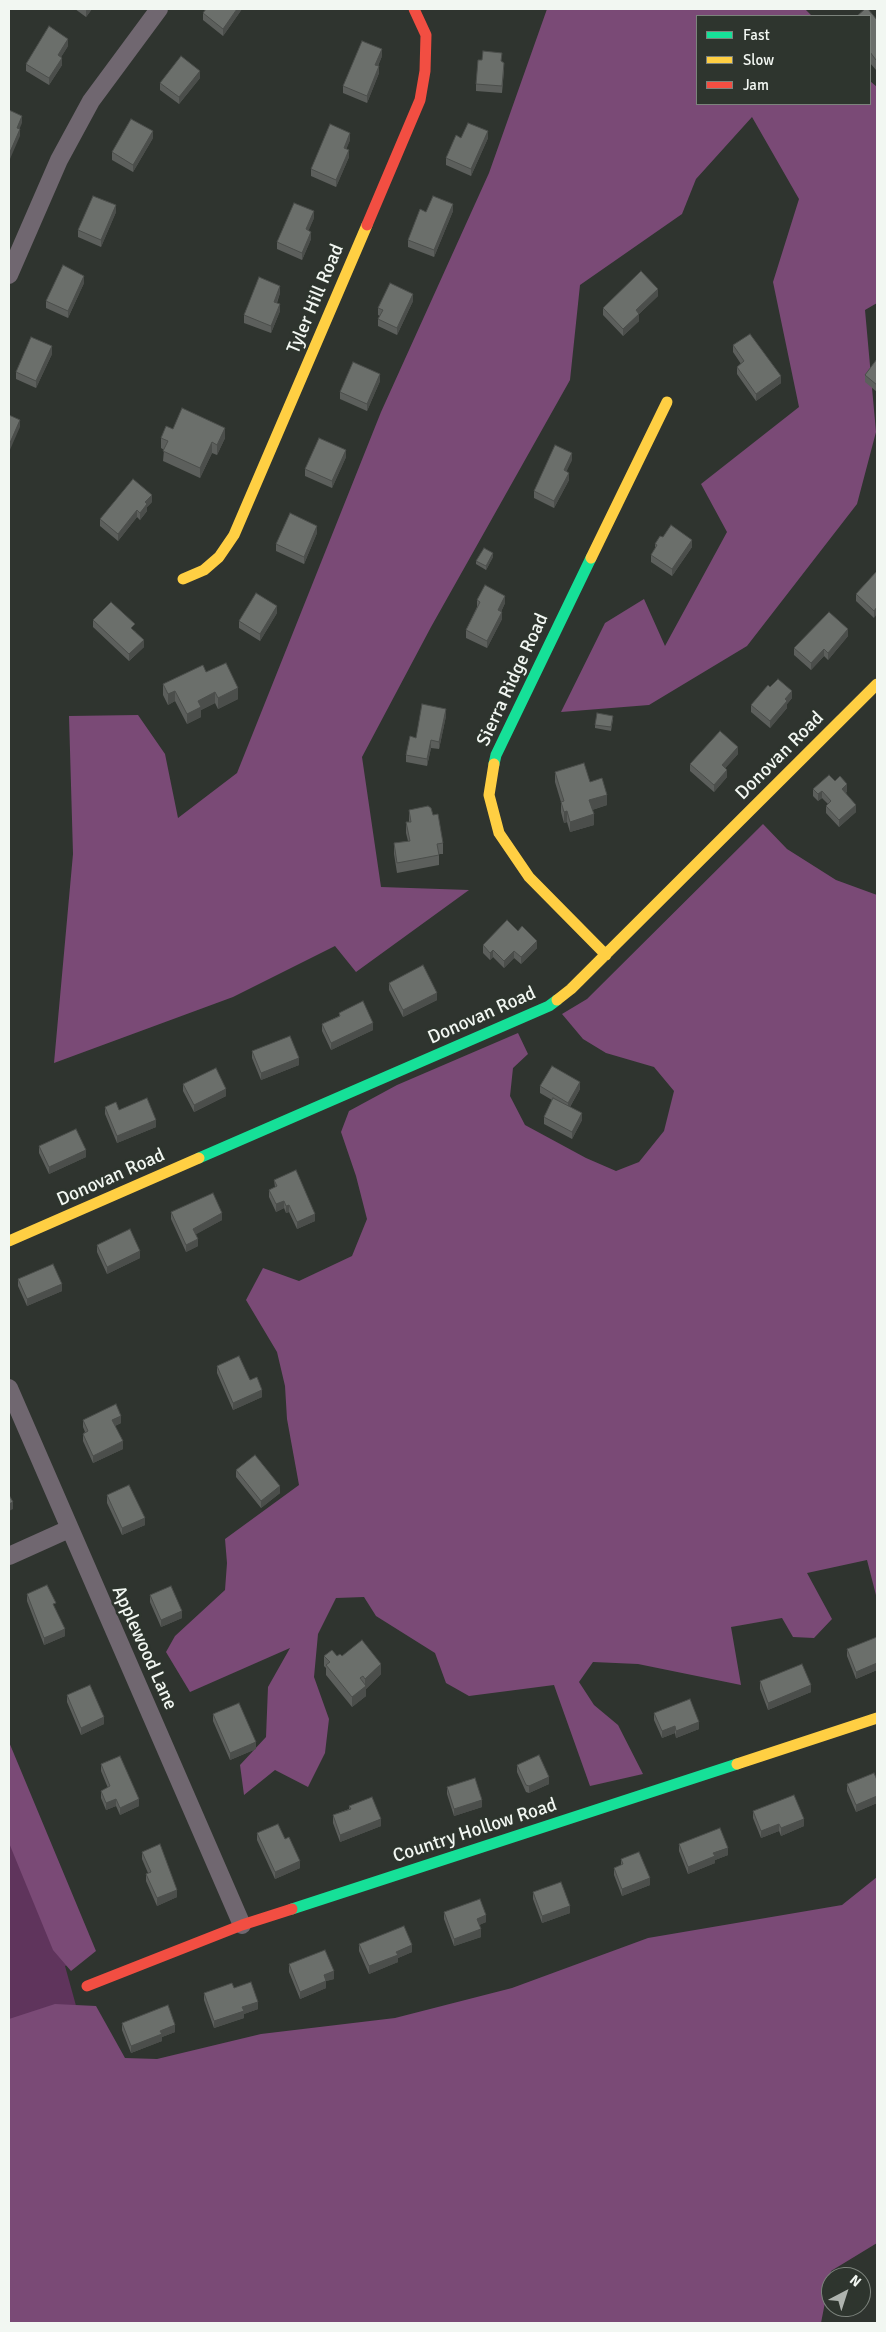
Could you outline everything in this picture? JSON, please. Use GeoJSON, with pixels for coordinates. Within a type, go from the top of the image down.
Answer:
{"type":"FeatureCollection","features":[{"type":"Feature","properties":{"kind":"street"},"geometry":{"type":"LineString","coordinates":[[9,275],[59,160],[91,101],[159,9]]}},
{"type":"Feature","properties":{"kind":"street","name":"Tyler Hill Road"},"geometry":{"type":"LineString","coordinates":[[183,579],[204,570],[219,557],[234,535],[420,100],[425,71],[426,34],[414,9]]}},
{"type":"Feature","properties":{"kind":"street","name":"Sierra Ridge Road"},"geometry":{"type":"LineString","coordinates":[[606,955],[530,877],[499,833],[490,795],[496,755],[667,402]]}},
{"type":"Feature","properties":{"kind":"street","name":"Donovan Road"},"geometry":{"type":"LineString","coordinates":[[9,1242],[549,1006],[571,989],[606,955],[877,684]]}},
{"type":"Feature","properties":{"kind":"street","name":"Applewood Lane"},"geometry":{"type":"LineString","coordinates":[[9,1388],[242,1925]]}},
{"type":"Feature","properties":{"kind":"street"},"geometry":{"type":"LineString","coordinates":[[9,1556],[69,1529]]}},
{"type":"Feature","properties":{"kind":"street","name":"Country Hollow Road"},"geometry":{"type":"LineString","coordinates":[[86,1986],[242,1925],[877,1718]]}},
{"type":"Feature","properties":{"kind":"shaded area"},"geometry":{"type":"Polygon","coordinates":[[[547,9],[805,9],[811,15],[696,15],[696,105],[871,105],[871,82],[877,87],[877,303],[865,310],[876,432],[857,504],[747,646],[649,705],[561,712],[605,623],[644,599],[665,646],[727,532],[701,484],[799,407],[773,282],[799,199],[752,117],[696,179],[682,214],[580,285],[570,380],[431,627],[362,757],[381,887],[469,890],[356,972],[335,946],[233,997],[54,1063],[73,854],[69,716],[138,715],[165,754],[178,818],[237,773],[381,412],[489,173],[547,9]]]}},
{"type":"Feature","properties":{"kind":"shaded area"},"geometry":{"type":"Polygon","coordinates":[[[763,824],[787,849],[836,880],[877,895],[877,1599],[867,1560],[807,1573],[832,1619],[814,1638],[793,1637],[782,1618],[731,1627],[741,1685],[638,1664],[593,1662],[579,1682],[594,1705],[618,1725],[643,1774],[590,1786],[554,1685],[469,1696],[446,1683],[435,1653],[376,1616],[364,1597],[336,1598],[318,1634],[314,1677],[329,1719],[325,1753],[308,1787],[275,1770],[244,1795],[240,1765],[266,1737],[268,1687],[290,1648],[190,1692],[166,1652],[175,1636],[225,1590],[227,1563],[225,1539],[299,1485],[287,1419],[285,1386],[277,1352],[246,1300],[263,1268],[299,1281],[352,1256],[367,1219],[356,1176],[341,1132],[349,1111],[397,1085],[518,1033],[528,1054],[513,1068],[510,1096],[525,1125],[586,1158],[616,1171],[639,1162],[664,1131],[674,1091],[654,1067],[606,1053],[583,1039],[562,1014],[587,999],[763,824]]]}},
{"type":"Feature","properties":{"kind":"shaded area"},"geometry":{"type":"Polygon","coordinates":[[[9,1742],[96,1951],[71,1971],[53,1950],[9,1843],[9,1742]]]}},
{"type":"Feature","properties":{"kind":"shaded area"},"geometry":{"type":"Polygon","coordinates":[[[9,1761],[90,1955],[65,1966],[80,2020],[9,2249],[9,1761]]]}},
{"type":"Feature","properties":{"kind":"shaded area"},"geometry":{"type":"Polygon","coordinates":[[[877,1877],[877,2243],[838,2267],[821,2267],[821,2323],[9,2323],[9,2019],[55,2004],[96,2006],[125,2058],[157,2059],[261,2034],[395,2018],[512,1988],[648,1938],[842,1905],[877,1877]]]}},
{"type":"Feature","properties":{"kind":"building"},"geometry":{"type":"Polygon","coordinates":[[[206,9],[237,9],[223,29],[203,13],[206,9]]]}},
{"type":"Feature","properties":{"kind":"building"},"geometry":{"type":"Polygon","coordinates":[[[865,9],[868,9],[877,20],[876,60],[871,53],[871,15],[858,15],[865,9]]]}},
{"type":"Feature","properties":{"kind":"building"},"geometry":{"type":"Polygon","coordinates":[[[49,26],[68,39],[58,55],[62,58],[49,78],[26,64],[49,26]]]}},
{"type":"Feature","properties":{"kind":"building"},"geometry":{"type":"Polygon","coordinates":[[[362,41],[382,49],[375,65],[379,66],[367,96],[343,86],[362,41]]]}},
{"type":"Feature","properties":{"kind":"building"},"geometry":{"type":"Polygon","coordinates":[[[483,51],[502,53],[501,61],[504,63],[502,86],[476,84],[478,60],[482,60],[483,51]]]}},
{"type":"Feature","properties":{"kind":"building"},"geometry":{"type":"Polygon","coordinates":[[[181,56],[200,71],[179,97],[160,83],[181,56]]]}},
{"type":"Feature","properties":{"kind":"building"},"geometry":{"type":"Polygon","coordinates":[[[9,110],[22,116],[17,128],[20,129],[10,152],[9,152],[9,110]]]}},
{"type":"Feature","properties":{"kind":"building"},"geometry":{"type":"Polygon","coordinates":[[[131,119],[153,131],[133,165],[112,152],[131,119]]]}},
{"type":"Feature","properties":{"kind":"building"},"geometry":{"type":"Polygon","coordinates":[[[468,123],[488,131],[471,169],[446,158],[456,135],[461,138],[468,123]]]}},
{"type":"Feature","properties":{"kind":"building"},"geometry":{"type":"Polygon","coordinates":[[[330,124],[350,133],[344,148],[349,150],[336,180],[311,169],[330,124]]]}},
{"type":"Feature","properties":{"kind":"building"},"geometry":{"type":"Polygon","coordinates":[[[93,196],[116,205],[101,240],[78,230],[93,196]]]}},
{"type":"Feature","properties":{"kind":"building"},"geometry":{"type":"Polygon","coordinates":[[[433,196],[453,204],[434,250],[408,240],[420,209],[426,212],[433,196]]]}},
{"type":"Feature","properties":{"kind":"building"},"geometry":{"type":"Polygon","coordinates":[[[294,203],[314,211],[306,229],[311,232],[302,253],[277,242],[294,203]]]}},
{"type":"Feature","properties":{"kind":"building"},"geometry":{"type":"Polygon","coordinates":[[[63,265],[84,276],[68,311],[46,301],[63,265]]]}},
{"type":"Feature","properties":{"kind":"building"},"geometry":{"type":"Polygon","coordinates":[[[641,271],[658,289],[636,310],[639,314],[623,329],[603,308],[641,271]]]}},
{"type":"Feature","properties":{"kind":"building"},"geometry":{"type":"Polygon","coordinates":[[[259,277],[280,286],[274,302],[280,304],[271,326],[244,315],[259,277]]]}},
{"type":"Feature","properties":{"kind":"building"},"geometry":{"type":"Polygon","coordinates":[[[390,283],[413,294],[397,328],[378,319],[383,310],[378,308],[390,283]]]}},
{"type":"Feature","properties":{"kind":"building"},"geometry":{"type":"Polygon","coordinates":[[[750,334],[781,376],[756,394],[737,367],[744,361],[733,345],[750,334]]]}},
{"type":"Feature","properties":{"kind":"building"},"geometry":{"type":"Polygon","coordinates":[[[31,337],[52,346],[36,381],[16,372],[31,337]]]}},
{"type":"Feature","properties":{"kind":"building"},"geometry":{"type":"Polygon","coordinates":[[[877,359],[877,385],[865,375],[877,359]]]}},
{"type":"Feature","properties":{"kind":"building"},"geometry":{"type":"Polygon","coordinates":[[[353,362],[380,374],[367,404],[340,392],[353,362]]]}},
{"type":"Feature","properties":{"kind":"building"},"geometry":{"type":"Polygon","coordinates":[[[182,408],[225,428],[217,445],[212,442],[200,468],[163,451],[168,441],[161,438],[166,426],[173,429],[182,408]]]}},
{"type":"Feature","properties":{"kind":"building"},"geometry":{"type":"Polygon","coordinates":[[[9,415],[20,420],[9,445],[9,415]]]}},
{"type":"Feature","properties":{"kind":"building"},"geometry":{"type":"Polygon","coordinates":[[[319,438],[346,450],[332,481],[305,469],[319,438]]]}},
{"type":"Feature","properties":{"kind":"building"},"geometry":{"type":"Polygon","coordinates":[[[555,445],[572,453],[564,470],[569,473],[554,501],[534,491],[555,445]]]}},
{"type":"Feature","properties":{"kind":"building"},"geometry":{"type":"Polygon","coordinates":[[[133,479],[152,495],[145,502],[147,504],[140,513],[137,510],[118,534],[100,519],[133,479]]]}},
{"type":"Feature","properties":{"kind":"building"},"geometry":{"type":"Polygon","coordinates":[[[290,513],[317,526],[304,557],[276,544],[290,513]]]}},
{"type":"Feature","properties":{"kind":"building"},"geometry":{"type":"Polygon","coordinates":[[[671,525],[692,540],[672,569],[651,555],[660,536],[663,537],[671,525]]]}},
{"type":"Feature","properties":{"kind":"building"},"geometry":{"type":"Polygon","coordinates":[[[484,548],[493,553],[486,566],[476,561],[484,548]]]}},
{"type":"Feature","properties":{"kind":"building"},"geometry":{"type":"Polygon","coordinates":[[[877,571],[877,607],[874,611],[856,594],[877,571]]]}},
{"type":"Feature","properties":{"kind":"building"},"geometry":{"type":"Polygon","coordinates":[[[485,585],[505,596],[498,610],[502,612],[487,641],[466,630],[480,602],[477,600],[485,585]]]}},
{"type":"Feature","properties":{"kind":"building"},"geometry":{"type":"Polygon","coordinates":[[[256,593],[277,606],[260,634],[239,621],[256,593]]]}},
{"type":"Feature","properties":{"kind":"building"},"geometry":{"type":"Polygon","coordinates":[[[111,602],[135,624],[131,628],[144,640],[129,654],[93,620],[111,602]]]}},
{"type":"Feature","properties":{"kind":"building"},"geometry":{"type":"Polygon","coordinates":[[[829,612],[848,629],[828,653],[824,649],[811,663],[794,648],[829,612]]]}},
{"type":"Feature","properties":{"kind":"building"},"geometry":{"type":"Polygon","coordinates":[[[226,663],[238,688],[218,698],[215,692],[198,701],[201,707],[187,714],[175,691],[168,694],[163,684],[203,665],[206,672],[226,663]]]}},
{"type":"Feature","properties":{"kind":"building"},"geometry":{"type":"Polygon","coordinates":[[[778,679],[792,691],[785,699],[787,701],[770,721],[751,705],[768,685],[770,687],[778,679]]]}},
{"type":"Feature","properties":{"kind":"building"},"geometry":{"type":"Polygon","coordinates":[[[422,704],[446,709],[439,742],[431,740],[427,759],[406,755],[410,736],[416,738],[422,704]]]}},
{"type":"Feature","properties":{"kind":"building"},"geometry":{"type":"Polygon","coordinates":[[[597,713],[613,716],[611,727],[595,725],[597,713]]]}},
{"type":"Feature","properties":{"kind":"building"},"geometry":{"type":"Polygon","coordinates":[[[720,731],[738,747],[722,765],[727,770],[714,785],[690,764],[720,731]]]}},
{"type":"Feature","properties":{"kind":"building"},"geometry":{"type":"Polygon","coordinates":[[[584,763],[590,782],[602,778],[607,795],[589,800],[594,814],[570,822],[567,811],[564,812],[561,802],[564,801],[555,772],[584,763]]]}},
{"type":"Feature","properties":{"kind":"building"},"geometry":{"type":"Polygon","coordinates":[[[829,775],[835,781],[840,776],[847,784],[842,789],[856,805],[839,820],[826,806],[831,801],[822,791],[818,794],[813,789],[829,775]]]}},
{"type":"Feature","properties":{"kind":"building"},"geometry":{"type":"Polygon","coordinates":[[[428,806],[431,808],[433,815],[438,814],[443,843],[437,844],[439,855],[397,863],[394,843],[410,841],[406,822],[411,822],[409,810],[428,806]]]}},
{"type":"Feature","properties":{"kind":"building"},"geometry":{"type":"Polygon","coordinates":[[[507,920],[518,931],[522,926],[537,941],[521,957],[514,951],[504,961],[493,950],[490,953],[483,945],[507,920]]]}},
{"type":"Feature","properties":{"kind":"building"},"geometry":{"type":"Polygon","coordinates":[[[423,965],[437,993],[403,1010],[389,983],[423,965]]]}},
{"type":"Feature","properties":{"kind":"building"},"geometry":{"type":"Polygon","coordinates":[[[363,1001],[373,1023],[331,1043],[322,1024],[340,1016],[339,1013],[363,1001]]]}},
{"type":"Feature","properties":{"kind":"building"},"geometry":{"type":"Polygon","coordinates":[[[290,1036],[299,1058],[261,1073],[252,1051],[290,1036]]]}},
{"type":"Feature","properties":{"kind":"building"},"geometry":{"type":"Polygon","coordinates":[[[552,1066],[580,1082],[568,1103],[540,1086],[552,1066]]]}},
{"type":"Feature","properties":{"kind":"building"},"geometry":{"type":"Polygon","coordinates":[[[216,1068],[226,1089],[194,1105],[183,1084],[216,1068]]]}},
{"type":"Feature","properties":{"kind":"building"},"geometry":{"type":"Polygon","coordinates":[[[147,1098],[156,1120],[117,1136],[105,1107],[116,1102],[119,1110],[147,1098]]]}},
{"type":"Feature","properties":{"kind":"building"},"geometry":{"type":"Polygon","coordinates":[[[553,1098],[582,1113],[572,1132],[544,1117],[553,1098]]]}},
{"type":"Feature","properties":{"kind":"building"},"geometry":{"type":"Polygon","coordinates":[[[76,1129],[86,1150],[49,1167],[39,1146],[76,1129]]]}},
{"type":"Feature","properties":{"kind":"building"},"geometry":{"type":"Polygon","coordinates":[[[296,1170],[315,1214],[297,1222],[289,1205],[286,1206],[284,1201],[276,1204],[269,1190],[277,1186],[274,1180],[296,1170]]]}},
{"type":"Feature","properties":{"kind":"building"},"geometry":{"type":"Polygon","coordinates":[[[213,1193],[222,1213],[193,1229],[198,1239],[186,1245],[171,1212],[213,1193]]]}},
{"type":"Feature","properties":{"kind":"building"},"geometry":{"type":"Polygon","coordinates":[[[130,1229],[140,1251],[107,1267],[97,1245],[130,1229]]]}},
{"type":"Feature","properties":{"kind":"building"},"geometry":{"type":"Polygon","coordinates":[[[53,1264],[62,1284],[27,1299],[18,1279],[53,1264]]]}},
{"type":"Feature","properties":{"kind":"building"},"geometry":{"type":"Polygon","coordinates":[[[239,1356],[250,1380],[257,1377],[262,1390],[233,1403],[217,1366],[239,1356]]]}},
{"type":"Feature","properties":{"kind":"building"},"geometry":{"type":"Polygon","coordinates":[[[116,1404],[121,1416],[112,1420],[123,1441],[93,1456],[83,1434],[88,1431],[83,1420],[116,1404]]]}},
{"type":"Feature","properties":{"kind":"building"},"geometry":{"type":"Polygon","coordinates":[[[255,1455],[280,1486],[261,1501],[236,1470],[255,1455]]]}},
{"type":"Feature","properties":{"kind":"building"},"geometry":{"type":"Polygon","coordinates":[[[129,1485],[145,1518],[122,1528],[107,1495],[129,1485]]]}},
{"type":"Feature","properties":{"kind":"building"},"geometry":{"type":"Polygon","coordinates":[[[9,1495],[13,1502],[9,1504],[9,1495]]]}},
{"type":"Feature","properties":{"kind":"building"},"geometry":{"type":"Polygon","coordinates":[[[47,1585],[56,1603],[53,1604],[65,1629],[44,1638],[27,1594],[47,1585]]]}},
{"type":"Feature","properties":{"kind":"building"},"geometry":{"type":"Polygon","coordinates":[[[171,1586],[182,1611],[161,1620],[150,1595],[171,1586]]]}},
{"type":"Feature","properties":{"kind":"building"},"geometry":{"type":"Polygon","coordinates":[[[877,1637],[877,1663],[856,1672],[847,1649],[877,1637]]]}},
{"type":"Feature","properties":{"kind":"building"},"geometry":{"type":"Polygon","coordinates":[[[362,1640],[381,1664],[365,1679],[363,1676],[360,1678],[366,1686],[352,1697],[326,1665],[330,1662],[324,1656],[332,1650],[337,1656],[340,1654],[342,1656],[362,1640]]]}},
{"type":"Feature","properties":{"kind":"building"},"geometry":{"type":"Polygon","coordinates":[[[802,1664],[811,1685],[768,1703],[760,1681],[802,1664]]]}},
{"type":"Feature","properties":{"kind":"building"},"geometry":{"type":"Polygon","coordinates":[[[90,1685],[104,1717],[81,1728],[67,1695],[90,1685]]]}},
{"type":"Feature","properties":{"kind":"building"},"geometry":{"type":"Polygon","coordinates":[[[690,1699],[699,1722],[676,1731],[675,1726],[662,1731],[654,1713],[690,1699]]]}},
{"type":"Feature","properties":{"kind":"building"},"geometry":{"type":"Polygon","coordinates":[[[239,1703],[256,1742],[230,1753],[213,1714],[239,1703]]]}},
{"type":"Feature","properties":{"kind":"building"},"geometry":{"type":"Polygon","coordinates":[[[539,1755],[549,1777],[529,1786],[526,1785],[517,1765],[539,1755]]]}},
{"type":"Feature","properties":{"kind":"building"},"geometry":{"type":"Polygon","coordinates":[[[120,1756],[139,1799],[120,1808],[116,1799],[106,1803],[101,1791],[110,1786],[101,1764],[120,1756]]]}},
{"type":"Feature","properties":{"kind":"building"},"geometry":{"type":"Polygon","coordinates":[[[874,1773],[877,1780],[877,1796],[856,1805],[847,1784],[874,1773]]]}},
{"type":"Feature","properties":{"kind":"building"},"geometry":{"type":"Polygon","coordinates":[[[475,1778],[482,1800],[454,1809],[447,1787],[475,1778]]]}},
{"type":"Feature","properties":{"kind":"building"},"geometry":{"type":"Polygon","coordinates":[[[794,1795],[804,1819],[781,1828],[779,1824],[761,1831],[753,1811],[794,1795]]]}},
{"type":"Feature","properties":{"kind":"building"},"geometry":{"type":"Polygon","coordinates":[[[372,1797],[381,1819],[340,1835],[333,1815],[351,1809],[349,1806],[372,1797]]]}},
{"type":"Feature","properties":{"kind":"building"},"geometry":{"type":"Polygon","coordinates":[[[278,1824],[285,1839],[289,1837],[300,1861],[275,1872],[257,1833],[278,1824]]]}},
{"type":"Feature","properties":{"kind":"building"},"geometry":{"type":"Polygon","coordinates":[[[720,1828],[728,1848],[713,1853],[715,1856],[688,1867],[679,1844],[720,1828]]]}},
{"type":"Feature","properties":{"kind":"building"},"geometry":{"type":"Polygon","coordinates":[[[160,1844],[177,1890],[157,1898],[146,1874],[151,1872],[142,1852],[160,1844]]]}},
{"type":"Feature","properties":{"kind":"building"},"geometry":{"type":"Polygon","coordinates":[[[639,1852],[650,1878],[622,1889],[614,1868],[623,1864],[621,1859],[639,1852]]]}},
{"type":"Feature","properties":{"kind":"building"},"geometry":{"type":"Polygon","coordinates":[[[561,1882],[570,1906],[542,1916],[533,1892],[561,1882]]]}},
{"type":"Feature","properties":{"kind":"building"},"geometry":{"type":"Polygon","coordinates":[[[480,1899],[486,1915],[477,1919],[481,1929],[454,1939],[444,1912],[480,1899]]]}},
{"type":"Feature","properties":{"kind":"building"},"geometry":{"type":"Polygon","coordinates":[[[404,1926],[412,1945],[396,1952],[398,1955],[369,1966],[359,1944],[404,1926]]]}},
{"type":"Feature","properties":{"kind":"building"},"geometry":{"type":"Polygon","coordinates":[[[325,1950],[334,1971],[324,1975],[326,1981],[300,1992],[289,1964],[325,1950]]]}},
{"type":"Feature","properties":{"kind":"building"},"geometry":{"type":"Polygon","coordinates":[[[251,1982],[258,2002],[242,2007],[244,2011],[214,2021],[204,1993],[232,1983],[234,1988],[251,1982]]]}},
{"type":"Feature","properties":{"kind":"building"},"geometry":{"type":"Polygon","coordinates":[[[168,2005],[175,2025],[160,2031],[162,2034],[131,2046],[122,2023],[168,2005]]]}},
{"type":"Feature","properties":{"kind":"traffic: fast"},"geometry":{"type":"LineString","coordinates":[[494,764],[496,755],[591,558]]}},
{"type":"Feature","properties":{"kind":"traffic: fast"},"geometry":{"type":"LineString","coordinates":[[199,1158],[549,1006],[557,1000]]}},
{"type":"Feature","properties":{"kind":"traffic: fast"},"geometry":{"type":"LineString","coordinates":[[292,1909],[737,1764]]}},
{"type":"Feature","properties":{"kind":"traffic: slow"},"geometry":{"type":"LineString","coordinates":[[183,579],[204,570],[219,557],[234,535],[367,225]]}},
{"type":"Feature","properties":{"kind":"traffic: slow"},"geometry":{"type":"LineString","coordinates":[[591,558],[667,402]]}},
{"type":"Feature","properties":{"kind":"traffic: slow"},"geometry":{"type":"LineString","coordinates":[[557,1000],[571,989],[877,684]]}},
{"type":"Feature","properties":{"kind":"traffic: slow"},"geometry":{"type":"LineString","coordinates":[[494,764],[489,795],[499,833],[529,877],[606,955]]}},
{"type":"Feature","properties":{"kind":"traffic: slow"},"geometry":{"type":"LineString","coordinates":[[9,1241],[199,1158]]}},
{"type":"Feature","properties":{"kind":"traffic: slow"},"geometry":{"type":"LineString","coordinates":[[737,1764],[877,1718]]}},
{"type":"Feature","properties":{"kind":"traffic: jam"},"geometry":{"type":"LineString","coordinates":[[367,225],[420,100],[425,71],[426,35],[414,9]]}},
{"type":"Feature","properties":{"kind":"traffic: jam"},"geometry":{"type":"LineString","coordinates":[[87,1986],[242,1925],[292,1909]]}}]}
